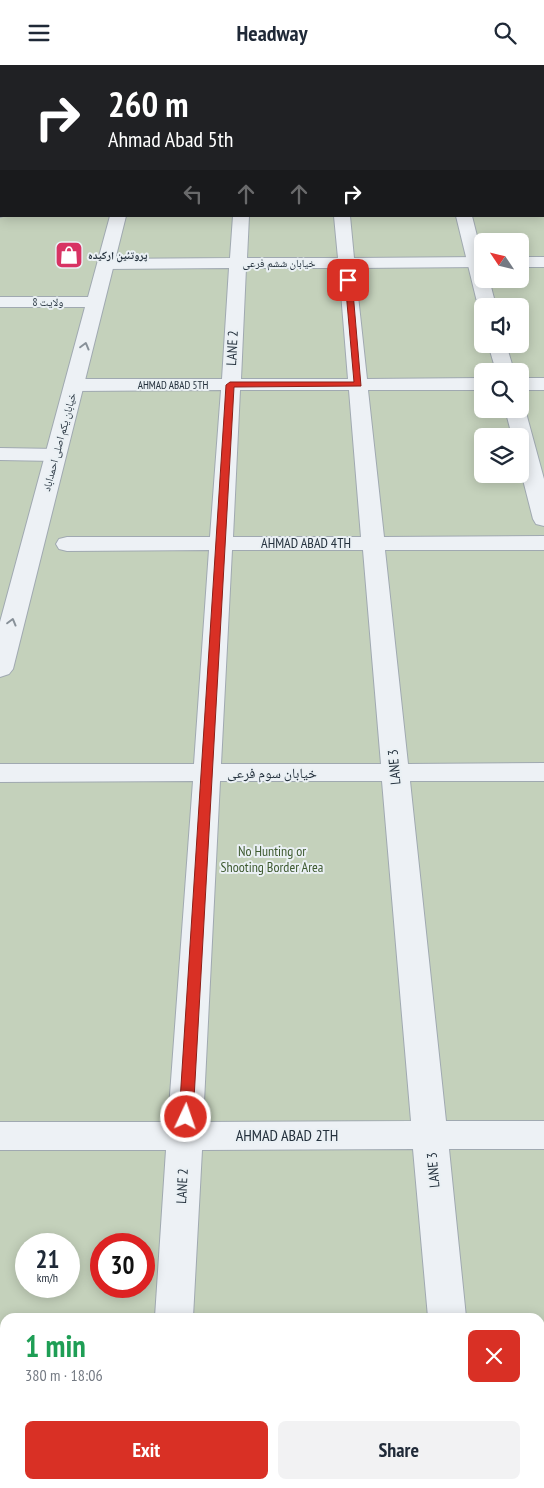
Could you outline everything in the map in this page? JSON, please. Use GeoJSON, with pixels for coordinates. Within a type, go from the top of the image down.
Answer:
{"type":"FeatureCollection","features":[{"type":"Feature","properties":{"kind":"street","name":"خیابان یکم اصلی احمداباد"},"geometry":{"type":"LineString","coordinates":[[0,669],[118,217]]}},
{"type":"Feature","properties":{"kind":"street","name":"LANE 2"},"geometry":{"type":"LineString","coordinates":[[174,1313],[240,217]]}},
{"type":"Feature","properties":{"kind":"street","name":"LANE 3"},"geometry":{"type":"LineString","coordinates":[[342,217],[447,1313]]}},
{"type":"Feature","properties":{"kind":"street"},"geometry":{"type":"LineString","coordinates":[[464,217],[474,247]]}},
{"type":"Feature","properties":{"kind":"street","name":"خیابان ششم فرعی"},"geometry":{"type":"LineString","coordinates":[[106,264],[474,262]]}},
{"type":"Feature","properties":{"kind":"street"},"geometry":{"type":"LineString","coordinates":[[529,262],[544,262]]}},
{"type":"Feature","properties":{"kind":"street","name":"ولایت 8"},"geometry":{"type":"LineString","coordinates":[[0,302],[96,303]]}},
{"type":"Feature","properties":{"kind":"street","name":"AHMAD ABAD 5TH"},"geometry":{"type":"LineString","coordinates":[[74,385],[474,384]]}},
{"type":"Feature","properties":{"kind":"street"},"geometry":{"type":"LineString","coordinates":[[529,384],[544,384]]}},
{"type":"Feature","properties":{"kind":"street"},"geometry":{"type":"LineString","coordinates":[[517,418],[544,519]]}},
{"type":"Feature","properties":{"kind":"street"},"geometry":{"type":"LineString","coordinates":[[0,454],[56,455]]}},
{"type":"Feature","properties":{"kind":"street","name":"AHMAD ABAD 4TH"},"geometry":{"type":"LineString","coordinates":[[68,544],[544,543]]}},
{"type":"Feature","properties":{"kind":"street","name":"خیابان سوم فرعی"},"geometry":{"type":"LineString","coordinates":[[0,773],[544,772]]}},
{"type":"Feature","properties":{"kind":"street","name":"AHMAD ABAD 2TH"},"geometry":{"type":"LineString","coordinates":[[0,1136],[544,1135]]}},
{"type":"Feature","properties":{"kind":"green space","name":"No Hunting or Shooting Border Area"},"geometry":{"type":"Polygon","coordinates":[[[0,217],[544,217],[544,1313],[0,1313],[0,217]]]}},
{"type":"Feature","properties":{"kind":"place","name":"پروتئین ارکیده"},"geometry":{"type":"Point","coordinates":[69,255]}},
{"type":"Feature","properties":{"kind":"route"},"geometry":{"type":"LineString","coordinates":[[186,1117],[230,385],[358,384],[348,280]]}}]}
